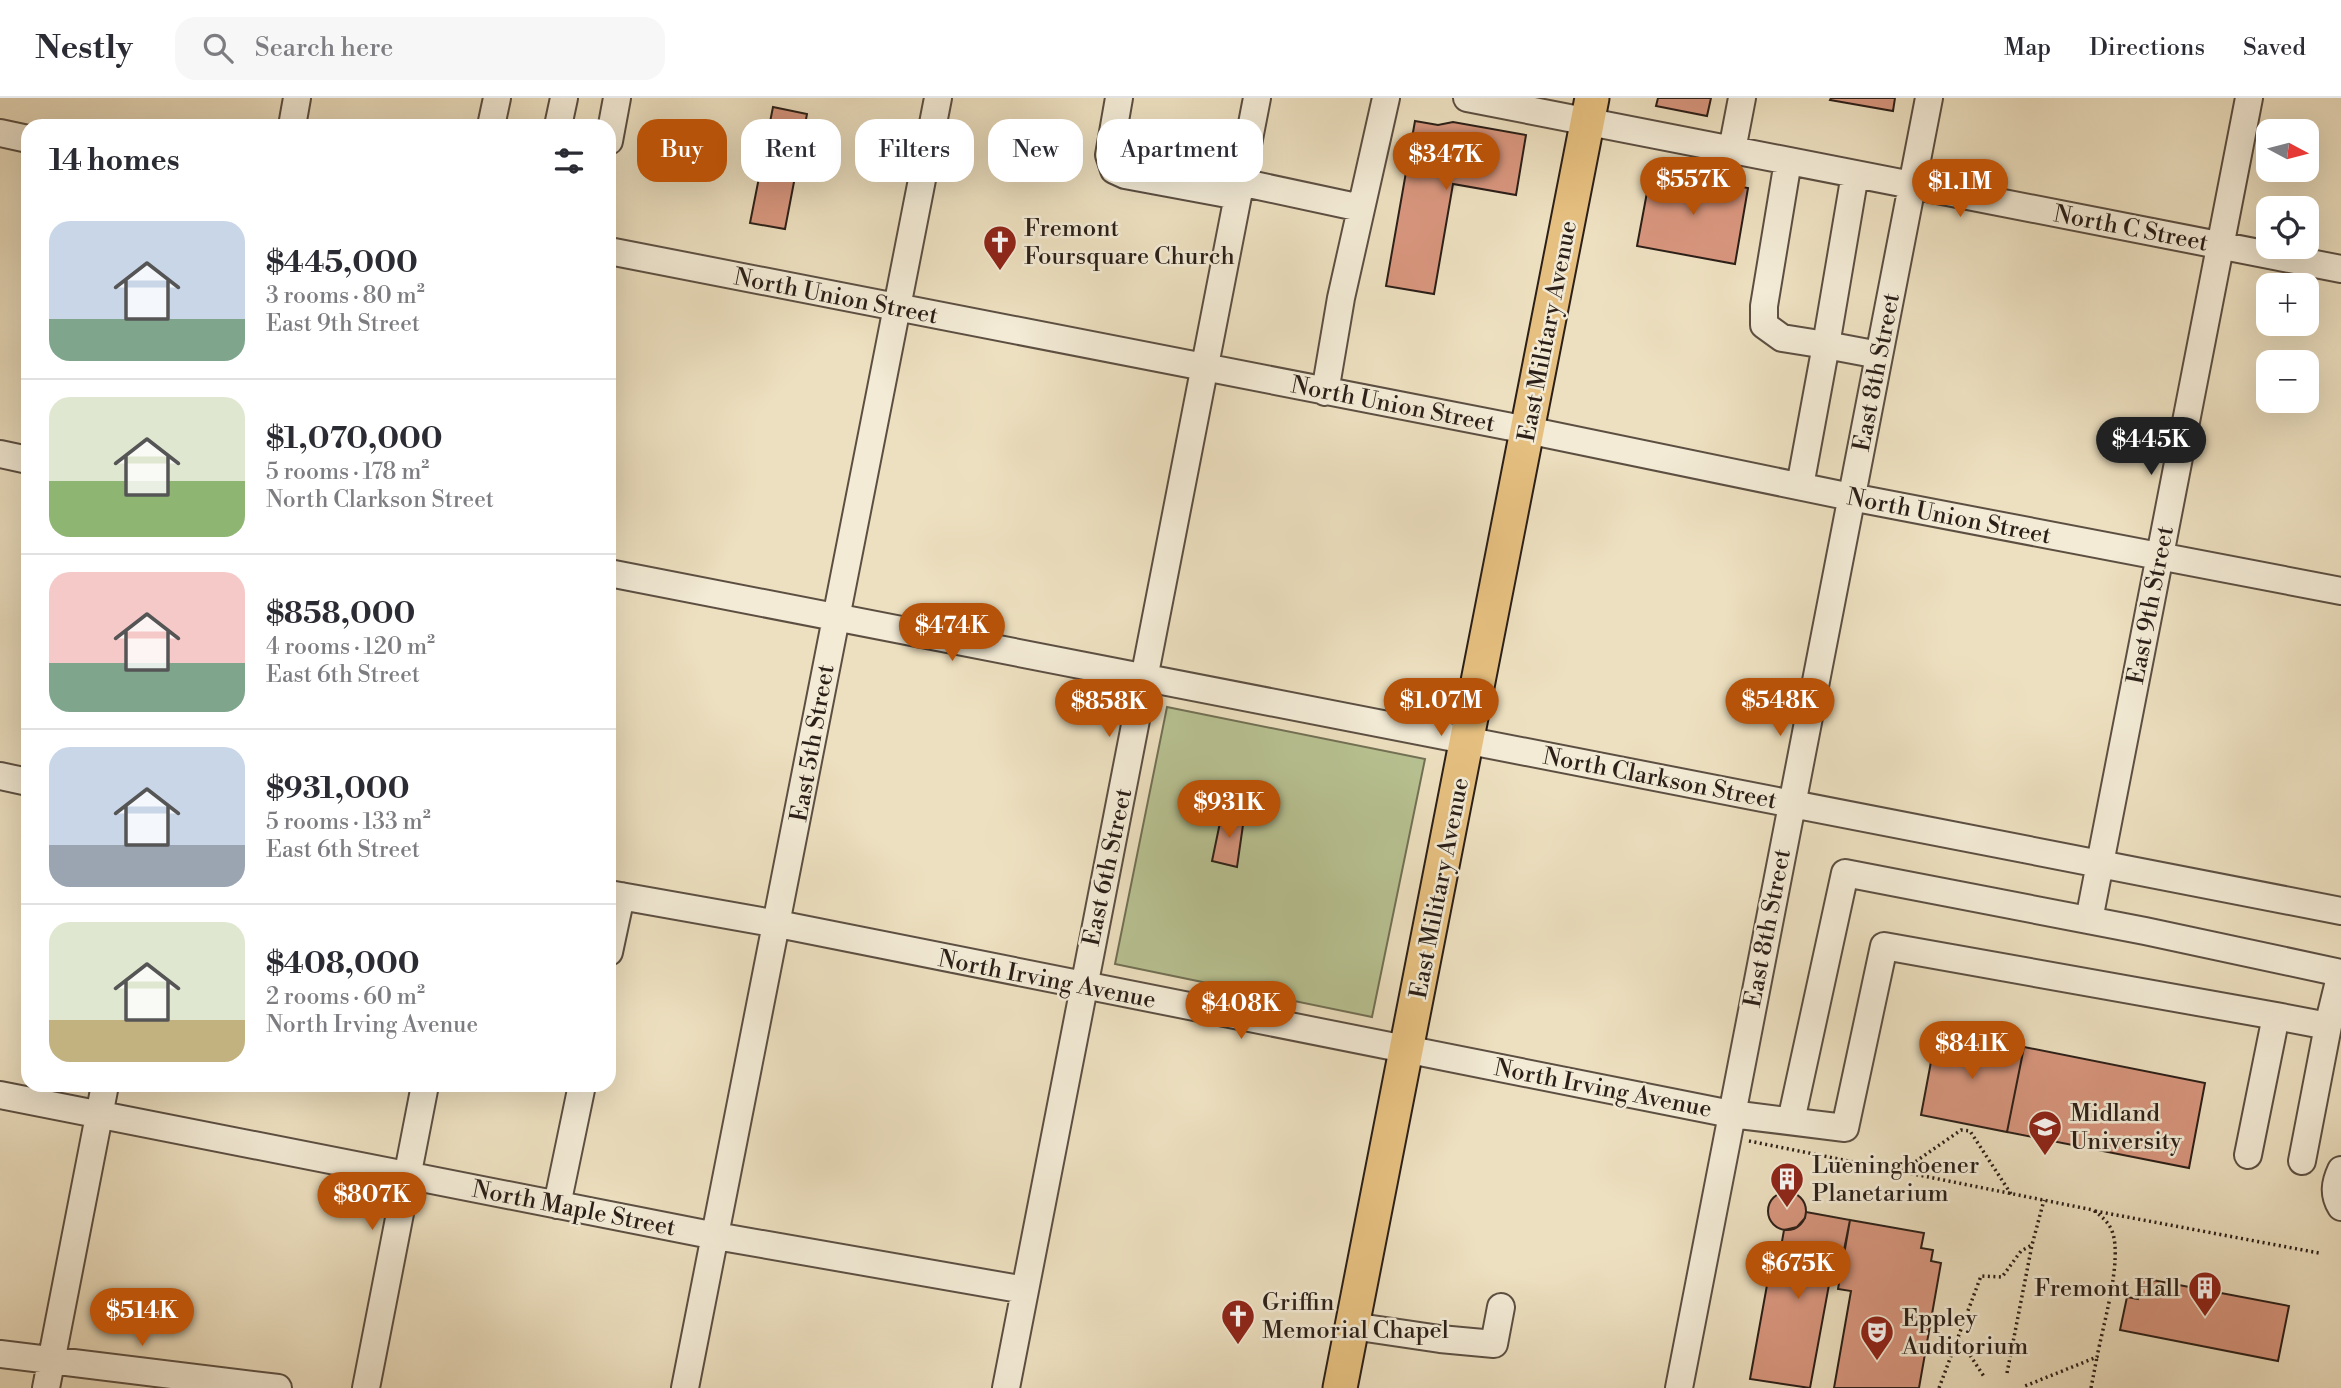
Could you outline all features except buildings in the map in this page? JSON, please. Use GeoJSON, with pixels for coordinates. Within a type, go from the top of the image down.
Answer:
{"type":"FeatureCollection","features":[{"type":"Feature","properties":{"kind":"main road","name":"East Military Avenue"},"geometry":{"type":"LineString","coordinates":[[1340,1388],[1590,110]]}},
{"type":"Feature","properties":{"kind":"street"},"geometry":{"type":"LineString","coordinates":[[293,119],[297,98]]}},
{"type":"Feature","properties":{"kind":"street"},"geometry":{"type":"LineString","coordinates":[[492,119],[497,98]]}},
{"type":"Feature","properties":{"kind":"street"},"geometry":{"type":"LineString","coordinates":[[560,119],[564,98]]}},
{"type":"Feature","properties":{"kind":"street"},"geometry":{"type":"LineString","coordinates":[[613,119],[617,98]]}},
{"type":"Feature","properties":{"kind":"street","name":"East 5th Street"},"geometry":{"type":"LineString","coordinates":[[685,1388],[778,925],[835,616],[938,98]]}},
{"type":"Feature","properties":{"kind":"street"},"geometry":{"type":"LineString","coordinates":[[1119,98],[1108,155],[1114,170],[1125,174],[1361,208]]}},
{"type":"Feature","properties":{"kind":"street","name":"East 6th Street"},"geometry":{"type":"LineString","coordinates":[[1006,1388],[1257,98]]}},
{"type":"Feature","properties":{"kind":"street"},"geometry":{"type":"LineString","coordinates":[[1325,392],[1341,298],[1386,98]]}},
{"type":"Feature","properties":{"kind":"street","name":"North C Street"},"geometry":{"type":"LineString","coordinates":[[1467,98],[1590,110],[1732,150],[2341,269]]}},
{"type":"Feature","properties":{"kind":"street"},"geometry":{"type":"LineString","coordinates":[[1732,150],[1742,98]]}},
{"type":"Feature","properties":{"kind":"street","name":"East 8th Street"},"geometry":{"type":"LineString","coordinates":[[1679,1388],[1929,98]]}},
{"type":"Feature","properties":{"kind":"street","name":"East 9th Street"},"geometry":{"type":"LineString","coordinates":[[2089,920],[2249,98]]}},
{"type":"Feature","properties":{"kind":"street"},"geometry":{"type":"LineString","coordinates":[[0,133],[21,138]]}},
{"type":"Feature","properties":{"kind":"street"},"geometry":{"type":"LineString","coordinates":[[1788,161],[1764,306],[1764,326],[1782,338],[1879,355]]}},
{"type":"Feature","properties":{"kind":"street"},"geometry":{"type":"LineString","coordinates":[[1801,486],[1856,174]]}},
{"type":"Feature","properties":{"kind":"street","name":"North Union Street"},"geometry":{"type":"LineString","coordinates":[[616,252],[2341,591]]}},
{"type":"Feature","properties":{"kind":"street"},"geometry":{"type":"LineString","coordinates":[[0,454],[21,458]]}},
{"type":"Feature","properties":{"kind":"street","name":"North Clarkson Street"},"geometry":{"type":"LineString","coordinates":[[616,574],[2341,911]]}},
{"type":"Feature","properties":{"kind":"street"},"geometry":{"type":"LineString","coordinates":[[1791,1121],[1845,873],[2089,920],[2340,973],[2328,1026],[2329,1091],[2302,1161]]}},
{"type":"Feature","properties":{"kind":"street","name":"North Irving Avenue"},"geometry":{"type":"LineString","coordinates":[[616,895],[1407,1049],[1729,1126],[1791,1121],[1845,1128],[1884,946],[2276,1016]]}},
{"type":"Feature","properties":{"kind":"street"},"geometry":{"type":"LineString","coordinates":[[2248,1155],[2276,1016],[2328,1026]]}},
{"type":"Feature","properties":{"kind":"street"},"geometry":{"type":"LineString","coordinates":[[46,1388],[104,1092]]}},
{"type":"Feature","properties":{"kind":"street"},"geometry":{"type":"LineString","coordinates":[[366,1388],[424,1092]]}},
{"type":"Feature","properties":{"kind":"street"},"geometry":{"type":"LineString","coordinates":[[557,1205],[581,1092]]}},
{"type":"Feature","properties":{"kind":"street","name":"North Maple Street"},"geometry":{"type":"LineString","coordinates":[[0,1095],[716,1236],[1025,1290]]}},
{"type":"Feature","properties":{"kind":"street"},"geometry":{"type":"LineString","coordinates":[[2341,1170],[2336,1180],[2335,1198],[2341,1207]]}},
{"type":"Feature","properties":{"kind":"street"},"geometry":{"type":"LineString","coordinates":[[1352,1326],[1494,1344],[1501,1307]]}},
{"type":"Feature","properties":{"kind":"street"},"geometry":{"type":"LineString","coordinates":[[0,1354],[278,1388]]}},
{"type":"Feature","properties":{"kind":"path"},"geometry":{"type":"LineString","coordinates":[[1729,1126],[1901,1172],[2319,1253]]}},
{"type":"Feature","properties":{"kind":"path"},"geometry":{"type":"LineString","coordinates":[[1901,1172],[1961,1130],[1970,1131],[2011,1194]]}},
{"type":"Feature","properties":{"kind":"path"},"geometry":{"type":"LineString","coordinates":[[2007,1373],[2032,1245],[2044,1200]]}},
{"type":"Feature","properties":{"kind":"path"},"geometry":{"type":"LineString","coordinates":[[2091,1388],[2116,1257],[2112,1231],[2093,1210]]}},
{"type":"Feature","properties":{"kind":"path"},"geometry":{"type":"LineString","coordinates":[[1939,1388],[1981,1276],[2003,1277],[2021,1251],[2032,1245]]}},
{"type":"Feature","properties":{"kind":"path"},"geometry":{"type":"LineString","coordinates":[[1958,1337],[1985,1378]]}},
{"type":"Feature","properties":{"kind":"path"},"geometry":{"type":"LineString","coordinates":[[2025,1385],[2097,1357]]}},
{"type":"Feature","properties":{"kind":"green space"},"geometry":{"type":"Polygon","coordinates":[[[1167,707],[1425,759],[1372,1017],[1115,964],[1167,707]]]}},
{"type":"Feature","properties":{"kind":"place","name":"Fremont Foursquare Church"},"geometry":{"type":"Point","coordinates":[1000,272]}},
{"type":"Feature","properties":{"kind":"place","name":"Midland University"},"geometry":{"type":"Point","coordinates":[2045,1157]}},
{"type":"Feature","properties":{"kind":"place","name":"Lueninghoener Planetarium"},"geometry":{"type":"Point","coordinates":[1787,1209]}},
{"type":"Feature","properties":{"kind":"place","name":"Fremont Hall"},"geometry":{"type":"Point","coordinates":[2205,1318]}},
{"type":"Feature","properties":{"kind":"place","name":"Griffin Memorial Chapel"},"geometry":{"type":"Point","coordinates":[1238,1346]}},
{"type":"Feature","properties":{"kind":"place","name":"Eppley Auditorium"},"geometry":{"type":"Point","coordinates":[1877,1362]}}]}
